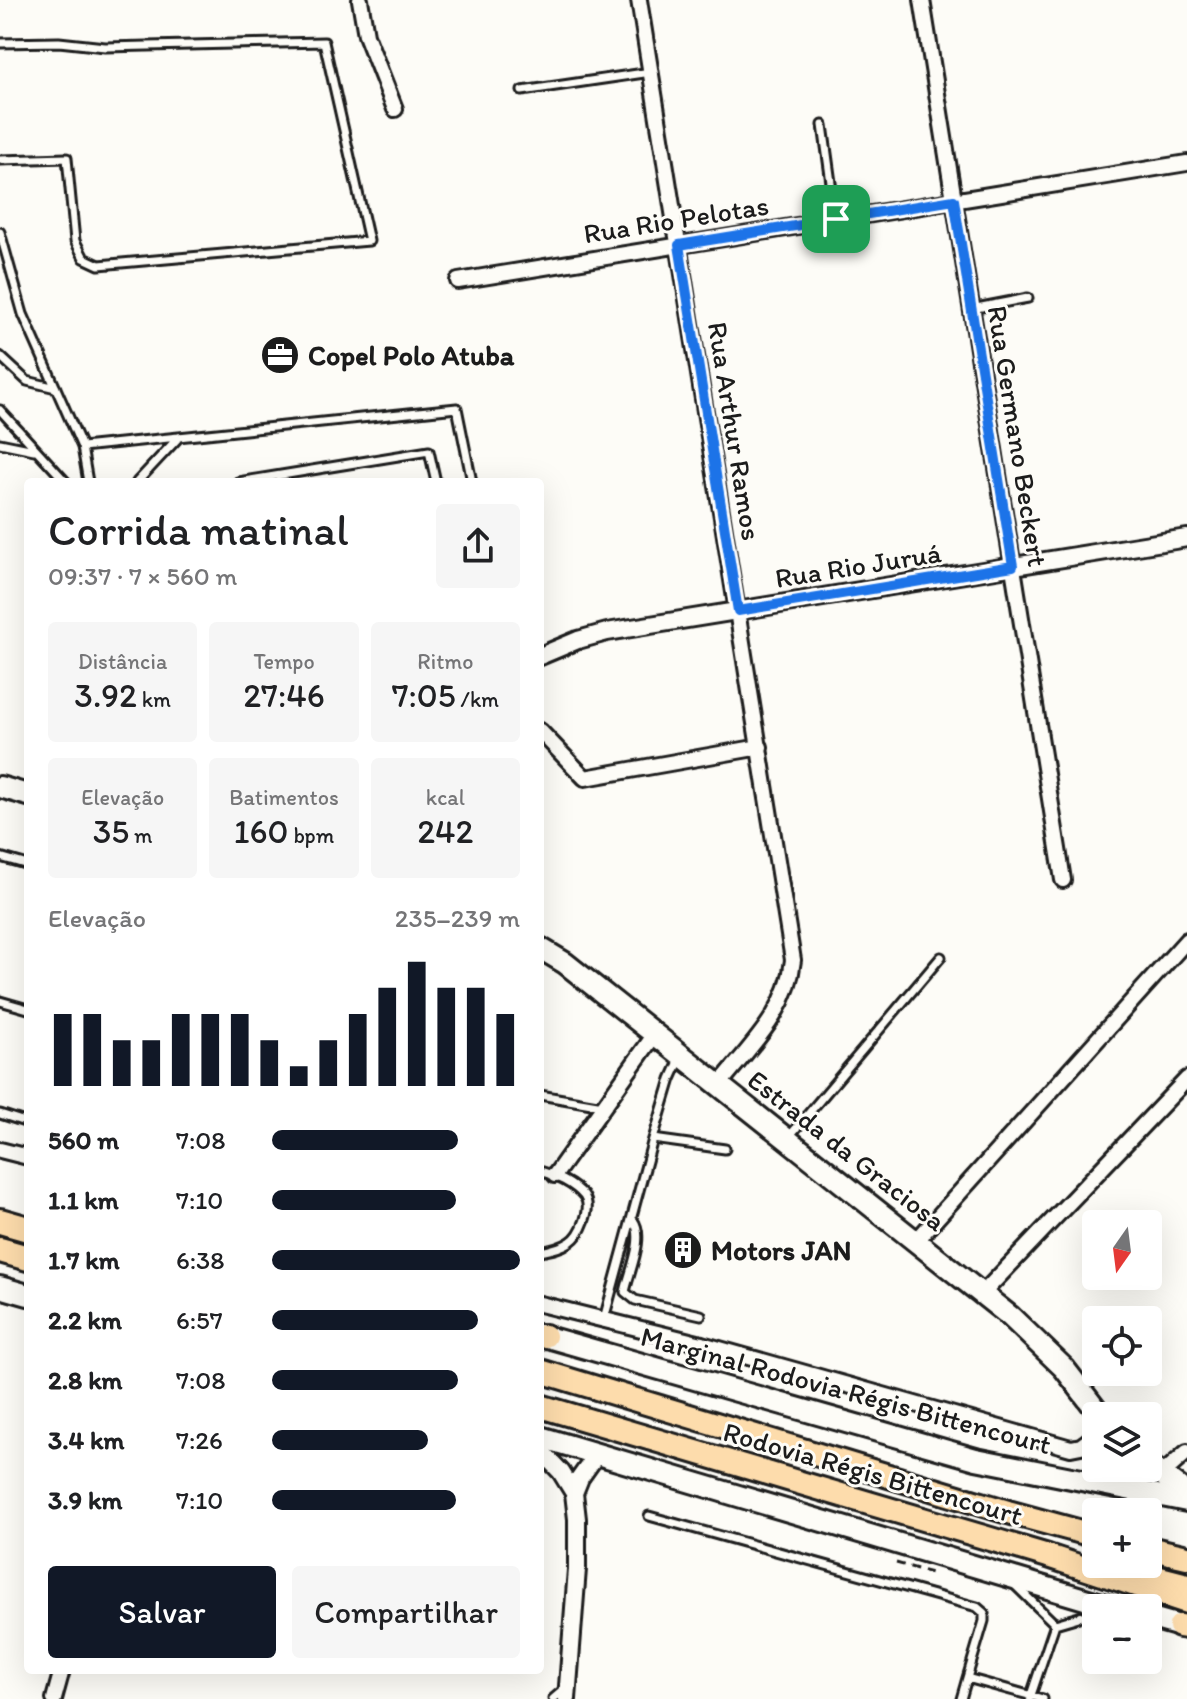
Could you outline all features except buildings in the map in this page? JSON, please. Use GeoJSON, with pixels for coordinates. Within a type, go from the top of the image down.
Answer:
{"type":"FeatureCollection","features":[{"type":"Feature","properties":{"kind":"highway"},"geometry":{"type":"LineString","coordinates":[[0,1221],[24,1228]]}},
{"type":"Feature","properties":{"kind":"highway"},"geometry":{"type":"LineString","coordinates":[[0,1250],[24,1257]]}},
{"type":"Feature","properties":{"kind":"highway","name":"Rodovia Régis Bittencourt"},"geometry":{"type":"LineString","coordinates":[[544,1372],[1082,1532]]}},
{"type":"Feature","properties":{"kind":"highway","name":"Rodovia Régis Bittencourt"},"geometry":{"type":"LineString","coordinates":[[544,1407],[1048,1556],[1187,1602]]}},
{"type":"Feature","properties":{"kind":"highway"},"geometry":{"type":"LineString","coordinates":[[1162,1551],[1187,1557]]}},
{"type":"Feature","properties":{"kind":"highway"},"geometry":{"type":"LineString","coordinates":[[1048,1556],[1082,1561]]}},
{"type":"Feature","properties":{"kind":"highway"},"geometry":{"type":"LineString","coordinates":[[1157,1578],[1187,1585]]}},
{"type":"Feature","properties":{"kind":"main road"},"geometry":{"type":"LineString","coordinates":[[0,787],[24,794]]}},
{"type":"Feature","properties":{"kind":"main road","name":"Estrada da Graciosa"},"geometry":{"type":"LineString","coordinates":[[544,950],[565,963],[983,1293],[1064,1368],[1090,1402]]}},
{"type":"Feature","properties":{"kind":"main road"},"geometry":{"type":"LineString","coordinates":[[0,1287],[24,1294]]}},
{"type":"Feature","properties":{"kind":"main road","name":"Marginal Rodovia Régis Bittencourt"},"geometry":{"type":"LineString","coordinates":[[544,1337],[963,1455],[1087,1483],[1187,1501]]}},
{"type":"Feature","properties":{"kind":"main road"},"geometry":{"type":"LineString","coordinates":[[544,1438],[1082,1601]]}},
{"type":"Feature","properties":{"kind":"main road"},"geometry":{"type":"LineString","coordinates":[[1162,1476],[1187,1493]]}},
{"type":"Feature","properties":{"kind":"main road"},"geometry":{"type":"LineString","coordinates":[[1162,1621],[1185,1627]]}},
{"type":"Feature","properties":{"kind":"street"},"geometry":{"type":"LineString","coordinates":[[360,0],[366,35],[395,109]]}},
{"type":"Feature","properties":{"kind":"street","name":"Rua Arthur Ramos"},"geometry":{"type":"LineString","coordinates":[[639,0],[791,941],[791,981],[775,1016],[719,1085]]}},
{"type":"Feature","properties":{"kind":"street","name":"Rua Germano Beckert"},"geometry":{"type":"LineString","coordinates":[[922,0],[1063,880]]}},
{"type":"Feature","properties":{"kind":"street","name":"Rua Rio Pelotas"},"geometry":{"type":"LineString","coordinates":[[458,281],[1187,163]]}},
{"type":"Feature","properties":{"kind":"street","name":"Rua Rio Juruá"},"geometry":{"type":"LineString","coordinates":[[544,654],[607,632],[1187,538]]}},
{"type":"Feature","properties":{"kind":"street"},"geometry":{"type":"LineString","coordinates":[[544,735],[585,778],[760,747]]}},
{"type":"Feature","properties":{"kind":"street"},"geometry":{"type":"LineString","coordinates":[[917,1240],[1187,940]]}},
{"type":"Feature","properties":{"kind":"street"},"geometry":{"type":"LineString","coordinates":[[548,1173],[603,1106],[655,1034]]}},
{"type":"Feature","properties":{"kind":"street"},"geometry":{"type":"LineString","coordinates":[[983,1293],[1187,1079]]}},
{"type":"Feature","properties":{"kind":"street"},"geometry":{"type":"LineString","coordinates":[[0,1150],[24,1156]]}},
{"type":"Feature","properties":{"kind":"street"},"geometry":{"type":"LineString","coordinates":[[544,1305],[1071,1448],[1082,1445]]}},
{"type":"Feature","properties":{"kind":"street"},"geometry":{"type":"LineString","coordinates":[[1162,1466],[1187,1452]]}},
{"type":"Feature","properties":{"kind":"street"},"geometry":{"type":"LineString","coordinates":[[544,1454],[561,1472],[574,1493]]}},
{"type":"Feature","properties":{"kind":"street"},"geometry":{"type":"LineString","coordinates":[[567,1693],[578,1545],[574,1493],[580,1478],[597,1454]]}},
{"type":"Feature","properties":{"kind":"street"},"geometry":{"type":"LineString","coordinates":[[54,1699],[61,1674]]}},
{"type":"Feature","properties":{"kind":"lane"},"geometry":{"type":"LineString","coordinates":[[0,43],[59,42],[105,47],[324,42],[369,241],[99,265],[84,258],[75,241],[67,158],[0,160]]}},
{"type":"Feature","properties":{"kind":"lane"},"geometry":{"type":"LineString","coordinates":[[522,91],[651,72]]}},
{"type":"Feature","properties":{"kind":"lane"},"geometry":{"type":"LineString","coordinates":[[823,125],[836,219]]}},
{"type":"Feature","properties":{"kind":"lane"},"geometry":{"type":"LineString","coordinates":[[0,232],[23,314],[82,447],[87,478]]}},
{"type":"Feature","properties":{"kind":"lane"},"geometry":{"type":"LineString","coordinates":[[971,309],[1028,298]]}},
{"type":"Feature","properties":{"kind":"lane"},"geometry":{"type":"LineString","coordinates":[[0,356],[27,381],[56,388]]}},
{"type":"Feature","properties":{"kind":"lane"},"geometry":{"type":"LineString","coordinates":[[82,447],[457,408],[471,478]]}},
{"type":"Feature","properties":{"kind":"lane"},"geometry":{"type":"LineString","coordinates":[[0,410],[62,478]]}},
{"type":"Feature","properties":{"kind":"lane"},"geometry":{"type":"LineString","coordinates":[[141,478],[179,437]]}},
{"type":"Feature","properties":{"kind":"lane"},"geometry":{"type":"LineString","coordinates":[[0,443],[34,450]]}},
{"type":"Feature","properties":{"kind":"lane"},"geometry":{"type":"LineString","coordinates":[[263,478],[429,451],[434,478]]}},
{"type":"Feature","properties":{"kind":"lane"},"geometry":{"type":"LineString","coordinates":[[0,857],[24,864]]}},
{"type":"Feature","properties":{"kind":"lane"},"geometry":{"type":"LineString","coordinates":[[787,1139],[941,957]]}},
{"type":"Feature","properties":{"kind":"lane"},"geometry":{"type":"LineString","coordinates":[[0,1001],[24,1008]]}},
{"type":"Feature","properties":{"kind":"lane"},"geometry":{"type":"LineString","coordinates":[[604,1319],[653,1139],[671,1079],[682,1056]]}},
{"type":"Feature","properties":{"kind":"lane"},"geometry":{"type":"LineString","coordinates":[[544,1096],[603,1106]]}},
{"type":"Feature","properties":{"kind":"lane"},"geometry":{"type":"LineString","coordinates":[[0,1114],[24,1122]]}},
{"type":"Feature","properties":{"kind":"lane"},"geometry":{"type":"LineString","coordinates":[[653,1139],[725,1149]]}},
{"type":"Feature","properties":{"kind":"lane"},"geometry":{"type":"LineString","coordinates":[[544,1251],[576,1238],[588,1211],[584,1197],[548,1173]]}},
{"type":"Feature","properties":{"kind":"lane"},"geometry":{"type":"LineString","coordinates":[[633,1220],[638,1227],[638,1241],[625,1292],[635,1300],[701,1315]]}},
{"type":"Feature","properties":{"kind":"lane"},"geometry":{"type":"LineString","coordinates":[[649,1516],[977,1607],[984,1613],[984,1621],[961,1699]]}},
{"type":"Feature","properties":{"kind":"lane"},"geometry":{"type":"LineString","coordinates":[[1006,1576],[1055,1624]]}},
{"type":"Feature","properties":{"kind":"lane"},"geometry":{"type":"LineString","coordinates":[[1055,1624],[1082,1616]]}},
{"type":"Feature","properties":{"kind":"lane"},"geometry":{"type":"LineString","coordinates":[[1030,1697],[1055,1624]]}},
{"type":"Feature","properties":{"kind":"lane"},"geometry":{"type":"LineString","coordinates":[[967,1678],[1043,1699]]}},
{"type":"Feature","properties":{"kind":"lane"},"geometry":{"type":"LineString","coordinates":[[553,1699],[567,1693]]}},
{"type":"Feature","properties":{"kind":"place","name":"Copel Polo Atuba"},"geometry":{"type":"Point","coordinates":[280,355]}},
{"type":"Feature","properties":{"kind":"place","name":"Motors JAN"},"geometry":{"type":"Point","coordinates":[683,1250]}},
{"type":"Feature","properties":{"kind":"route"},"geometry":{"type":"LineString","coordinates":[[954,200],[1013,566],[738,611],[679,245],[836,219],[954,200]]}}]}
